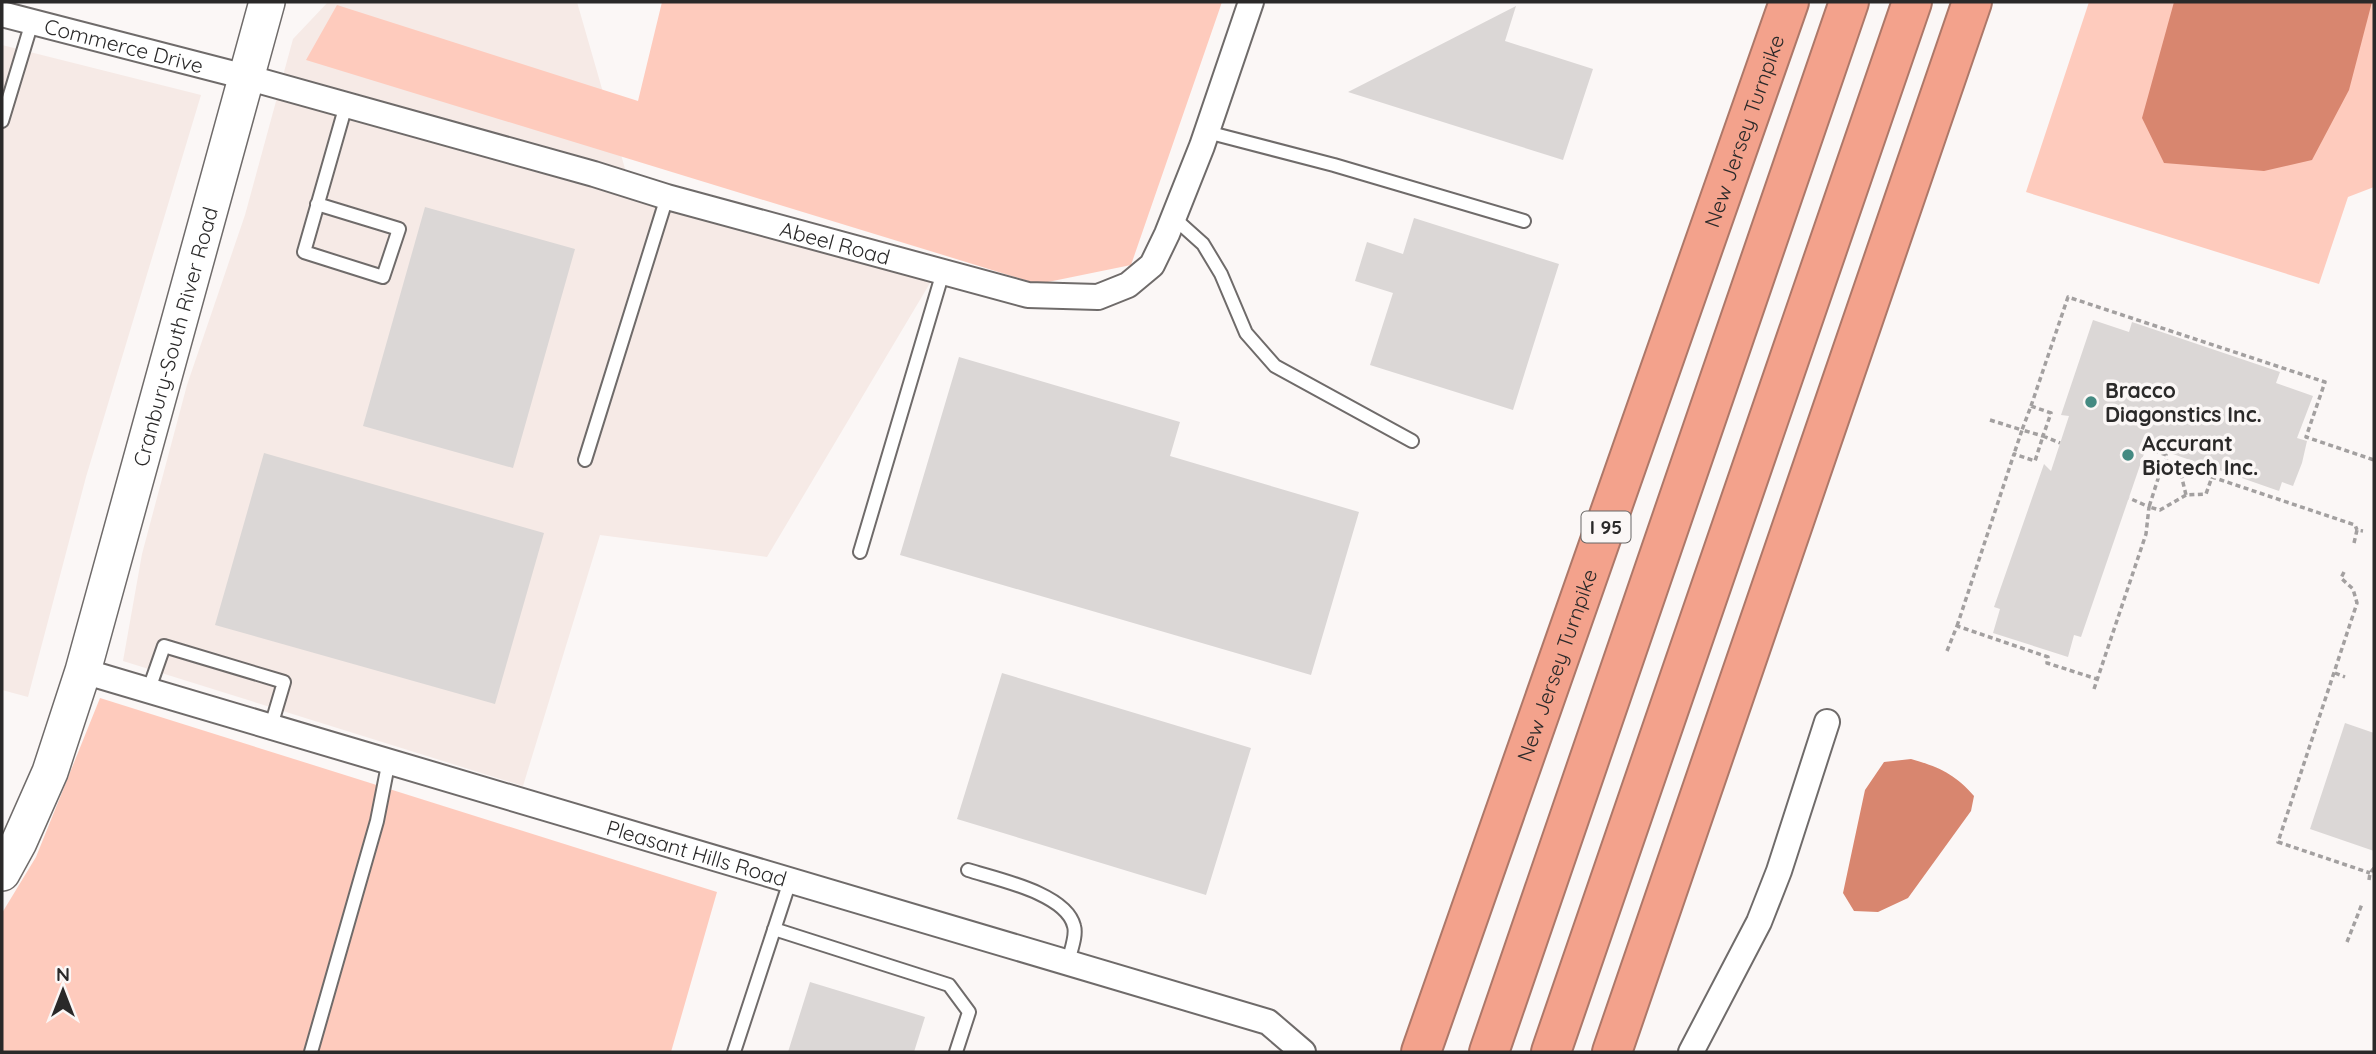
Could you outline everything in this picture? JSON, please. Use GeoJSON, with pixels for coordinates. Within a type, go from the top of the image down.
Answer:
{"type":"FeatureCollection","features":[{"type":"Feature","properties":{"kind":"highway","name":"New Jersey Turnpike"},"geometry":{"type":"LineString","coordinates":[[1421,1052],[1789,2]]}},
{"type":"Feature","properties":{"kind":"highway","name":"I 95"},"geometry":{"type":"LineString","coordinates":[[1489,1052],[1849,2]]}},
{"type":"Feature","properties":{"kind":"highway"},"geometry":{"type":"LineString","coordinates":[[1552,1052],[1912,2]]}},
{"type":"Feature","properties":{"kind":"highway"},"geometry":{"type":"LineString","coordinates":[[1612,1052],[1972,2]]}},
{"type":"Feature","properties":{"kind":"main road","name":"Cranbury-South River Road"},"geometry":{"type":"LineString","coordinates":[[2,873],[50,772],[83,671],[267,2]]}},
{"type":"Feature","properties":{"kind":"street","name":"Abeel Road"},"geometry":{"type":"LineString","coordinates":[[246,77],[667,197],[1028,295],[1098,297],[1128,285],[1152,265],[1174,218],[1207,132],[1251,2]]}},
{"type":"Feature","properties":{"kind":"street","name":"Commerce Drive"},"geometry":{"type":"LineString","coordinates":[[2,14],[246,77]]}},
{"type":"Feature","properties":{"kind":"street","name":"Pleasant Hills Road"},"geometry":{"type":"LineString","coordinates":[[83,671],[1268,1022],[1303,1052]]}},
{"type":"Feature","properties":{"kind":"street"},"geometry":{"type":"LineString","coordinates":[[1691,1052],[1759,922],[1779,871],[1827,722]]}},
{"type":"Feature","properties":{"kind":"lane"},"geometry":{"type":"LineString","coordinates":[[2,121],[32,22]]}},
{"type":"Feature","properties":{"kind":"lane"},"geometry":{"type":"LineString","coordinates":[[317,204],[400,229],[383,276],[304,252],[317,204],[346,105]]}},
{"type":"Feature","properties":{"kind":"lane"},"geometry":{"type":"LineString","coordinates":[[1207,132],[1334,165],[1524,220]]}},
{"type":"Feature","properties":{"kind":"lane"},"geometry":{"type":"LineString","coordinates":[[585,460],[667,197]]}},
{"type":"Feature","properties":{"kind":"lane"},"geometry":{"type":"LineString","coordinates":[[1174,218],[1203,244],[1221,274],[1245,333],[1275,366],[1412,441]]}},
{"type":"Feature","properties":{"kind":"lane"},"geometry":{"type":"LineString","coordinates":[[860,552],[943,272]]}},
{"type":"Feature","properties":{"kind":"lane"},"geometry":{"type":"LineString","coordinates":[[149,689],[164,646],[284,682],[271,726]]}},
{"type":"Feature","properties":{"kind":"lane"},"geometry":{"type":"LineString","coordinates":[[311,1052],[377,821],[389,760]]}},
{"type":"Feature","properties":{"kind":"lane"},"geometry":{"type":"LineString","coordinates":[[968,870],[1047,896],[1068,911],[1075,928],[1068,963]]}},
{"type":"Feature","properties":{"kind":"lane"},"geometry":{"type":"LineString","coordinates":[[734,1052],[790,881]]}},
{"type":"Feature","properties":{"kind":"lane"},"geometry":{"type":"LineString","coordinates":[[774,929],[949,985],[969,1012],[956,1052]]}},
{"type":"Feature","properties":{"kind":"path"},"geometry":{"type":"LineString","coordinates":[[1947,651],[2068,297],[2325,382],[2306,437],[2374,460]]}},
{"type":"Feature","properties":{"kind":"path"},"geometry":{"type":"LineString","coordinates":[[2014,454],[2035,461],[2051,413],[2031,406]]}},
{"type":"Feature","properties":{"kind":"path"},"geometry":{"type":"LineString","coordinates":[[1990,420],[2060,443]]}},
{"type":"Feature","properties":{"kind":"path"},"geometry":{"type":"LineString","coordinates":[[2094,689],[2140,558],[2146,534],[2148,507],[2166,455],[2146,447]]}},
{"type":"Feature","properties":{"kind":"path"},"geometry":{"type":"LineString","coordinates":[[2164,460],[2355,525],[2357,530],[2354,543]]}},
{"type":"Feature","properties":{"kind":"path"},"geometry":{"type":"LineString","coordinates":[[2179,466],[2186,495]]}},
{"type":"Feature","properties":{"kind":"path"},"geometry":{"type":"LineString","coordinates":[[2129,498],[2160,510],[2186,495],[2206,494],[2212,477]]}},
{"type":"Feature","properties":{"kind":"path"},"geometry":{"type":"LineString","coordinates":[[2357,530],[2363,531]]}},
{"type":"Feature","properties":{"kind":"path"},"geometry":{"type":"LineString","coordinates":[[2344,572],[2341,578],[2353,589],[2357,603],[2278,842],[2370,873]]}},
{"type":"Feature","properties":{"kind":"path"},"geometry":{"type":"LineString","coordinates":[[1957,626],[2048,657],[2047,663],[2097,679]]}},
{"type":"Feature","properties":{"kind":"path"},"geometry":{"type":"LineString","coordinates":[[2335,673],[2345,677]]}},
{"type":"Feature","properties":{"kind":"path"},"geometry":{"type":"LineString","coordinates":[[2369,880],[2374,868]]}},
{"type":"Feature","properties":{"kind":"path"},"geometry":{"type":"LineString","coordinates":[[2347,942],[2362,904]]}},
{"type":"Feature","properties":{"kind":"shaded area"},"geometry":{"type":"Polygon","coordinates":[[[328,2],[577,2],[630,186],[933,278],[767,557],[600,535],[523,786],[123,661],[142,554],[187,385],[245,215],[293,39],[328,2]]]}},
{"type":"Feature","properties":{"kind":"shaded area"},"geometry":{"type":"Polygon","coordinates":[[[662,2],[1222,2],[1131,265],[1038,284],[306,60],[337,5],[638,101],[662,2]]]}},
{"type":"Feature","properties":{"kind":"shaded area"},"geometry":{"type":"Polygon","coordinates":[[[2089,2],[2374,2],[2374,187],[2348,197],[2319,284],[2026,192],[2089,2]]]}},
{"type":"Feature","properties":{"kind":"shaded area"},"geometry":{"type":"Polygon","coordinates":[[[2174,2],[2372,2],[2349,90],[2312,160],[2264,171],[2164,163],[2142,118],[2174,2]]]}},
{"type":"Feature","properties":{"kind":"shaded area"},"geometry":{"type":"Polygon","coordinates":[[[2,45],[201,95],[86,477],[28,697],[2,690],[2,45]]]}},
{"type":"Feature","properties":{"kind":"shaded area"},"geometry":{"type":"Polygon","coordinates":[[[100,698],[717,892],[671,1052],[2,1052],[2,913],[36,857],[100,698]]]}},
{"type":"Feature","properties":{"kind":"shaded area"},"geometry":{"type":"Polygon","coordinates":[[[1911,759],[1938,768],[1960,782],[1974,796],[1971,811],[1908,898],[1878,912],[1854,911],[1843,893],[1865,790],[1884,762],[1911,759]]]}},
{"type":"Feature","properties":{"kind":"building"},"geometry":{"type":"Polygon","coordinates":[[[1516,6],[1505,41],[1593,69],[1563,160],[1348,92],[1516,6]]]}},
{"type":"Feature","properties":{"kind":"building"},"geometry":{"type":"Polygon","coordinates":[[[425,207],[575,249],[513,468],[363,426],[425,207]]]}},
{"type":"Feature","properties":{"kind":"building"},"geometry":{"type":"Polygon","coordinates":[[[1414,218],[1559,264],[1513,410],[1370,365],[1393,293],[1355,281],[1367,242],[1403,254],[1414,218]]]}},
{"type":"Feature","properties":{"kind":"building"},"geometry":{"type":"Polygon","coordinates":[[[2093,320],[2129,332],[2132,322],[2280,372],[2276,383],[2313,396],[2297,438],[2307,441],[2302,463],[2293,486],[2282,482],[2279,491],[2147,445],[2081,637],[2074,635],[2068,657],[1993,633],[2000,609],[1994,607],[2044,464],[2051,471],[2069,416],[2061,415],[2093,320]]]}},
{"type":"Feature","properties":{"kind":"building"},"geometry":{"type":"Polygon","coordinates":[[[959,357],[1180,422],[1170,456],[1359,512],[1311,675],[900,555],[959,357]]]}},
{"type":"Feature","properties":{"kind":"building"},"geometry":{"type":"Polygon","coordinates":[[[264,453],[544,533],[495,704],[215,625],[264,453]]]}},
{"type":"Feature","properties":{"kind":"building"},"geometry":{"type":"Polygon","coordinates":[[[1002,673],[1251,748],[1206,895],[957,819],[1002,673]]]}},
{"type":"Feature","properties":{"kind":"building"},"geometry":{"type":"Polygon","coordinates":[[[2345,723],[2374,733],[2374,851],[2310,829],[2345,723]]]}},
{"type":"Feature","properties":{"kind":"building"},"geometry":{"type":"Polygon","coordinates":[[[810,982],[925,1017],[914,1052],[788,1052],[810,982]]]}},
{"type":"Feature","properties":{"kind":"place","name":"Bracco Diagonstics Inc."},"geometry":{"type":"Point","coordinates":[2091,402]}},
{"type":"Feature","properties":{"kind":"place","name":"Accurant Biotech Inc."},"geometry":{"type":"Point","coordinates":[2128,455]}}]}
